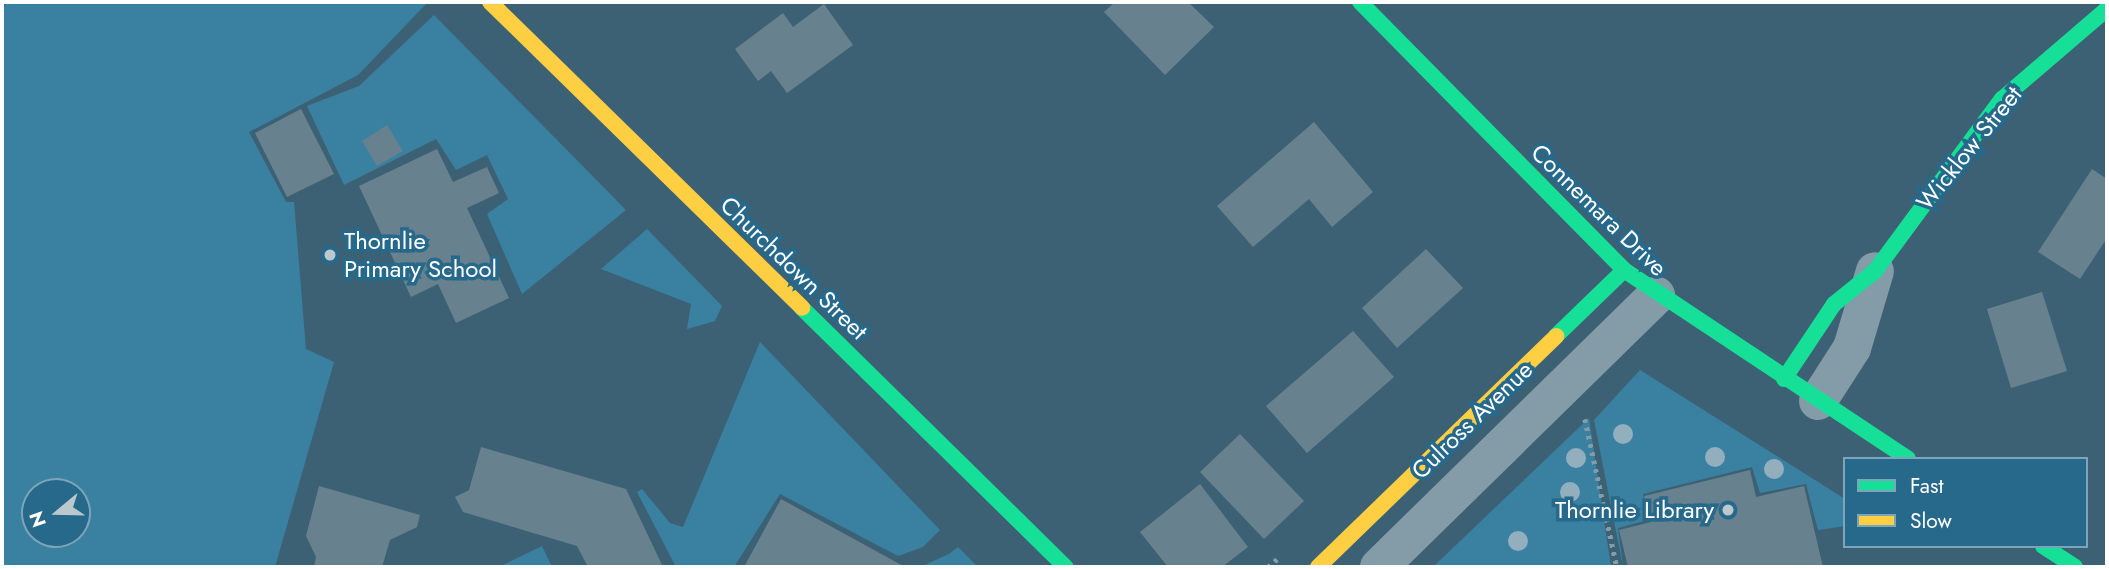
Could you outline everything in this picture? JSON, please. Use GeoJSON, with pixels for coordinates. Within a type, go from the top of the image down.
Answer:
{"type":"FeatureCollection","features":[{"type":"Feature","properties":{"kind":"street","name":"Churchdown Street"},"geometry":{"type":"LineString","coordinates":[[490,2],[1066,567]]}},
{"type":"Feature","properties":{"kind":"street","name":"Connemara Drive"},"geometry":{"type":"LineString","coordinates":[[1360,2],[1624,270],[1656,296],[1905,457]]}},
{"type":"Feature","properties":{"kind":"street","name":"Wicklow Street"},"geometry":{"type":"LineString","coordinates":[[1784,379],[1834,304],[1875,271],[2002,99],[2107,9]]}},
{"type":"Feature","properties":{"kind":"street","name":"Culross Avenue"},"geometry":{"type":"LineString","coordinates":[[1318,567],[1624,270]]}},
{"type":"Feature","properties":{"kind":"street","name":"Wicklow Street"},"geometry":{"type":"LineString","coordinates":[[1818,401],[1852,348],[1875,271]]}},
{"type":"Feature","properties":{"kind":"street","name":"Culross Avenue"},"geometry":{"type":"LineString","coordinates":[[1379,567],[1656,296]]}},
{"type":"Feature","properties":{"kind":"street"},"geometry":{"type":"LineString","coordinates":[[2046,548],[2075,567]]}},
{"type":"Feature","properties":{"kind":"path"},"geometry":{"type":"LineString","coordinates":[[1583,411],[1617,567]]}},
{"type":"Feature","properties":{"kind":"shaded area"},"geometry":{"type":"Polygon","coordinates":[[[8,2],[426,4],[358,75],[249,132],[286,202],[294,202],[306,349],[334,362],[275,567],[2,567],[2,8],[8,2]]]}},
{"type":"Feature","properties":{"kind":"shaded area"},"geometry":{"type":"Polygon","coordinates":[[[434,15],[626,210],[522,294],[487,214],[508,199],[487,155],[456,170],[436,139],[344,185],[307,106],[359,86],[434,15]]]}},
{"type":"Feature","properties":{"kind":"shaded area"},"geometry":{"type":"Polygon","coordinates":[[[647,229],[722,306],[715,321],[687,329],[691,304],[601,269],[647,229]]]}},
{"type":"Feature","properties":{"kind":"shaded area"},"geometry":{"type":"Polygon","coordinates":[[[760,342],[940,530],[923,547],[898,556],[780,494],[734,567],[676,567],[637,492],[642,489],[670,523],[683,527],[760,342]]]}},
{"type":"Feature","properties":{"kind":"shaded area"},"geometry":{"type":"Polygon","coordinates":[[[1640,370],[1843,498],[1843,526],[1818,530],[1806,484],[1760,493],[1752,467],[1643,494],[1648,520],[1618,528],[1623,567],[1594,420],[1640,370]]]}},
{"type":"Feature","properties":{"kind":"shaded area"},"geometry":{"type":"Polygon","coordinates":[[[1589,418],[1611,567],[1433,567],[1589,418]]]}},
{"type":"Feature","properties":{"kind":"shaded area"},"geometry":{"type":"Polygon","coordinates":[[[542,546],[552,567],[499,567],[542,546]]]}},
{"type":"Feature","properties":{"kind":"shaded area"},"geometry":{"type":"Polygon","coordinates":[[[958,547],[978,567],[920,567],[949,554],[958,547]]]}},
{"type":"Feature","properties":{"kind":"building"},"geometry":{"type":"Polygon","coordinates":[[[1115,2],[1188,2],[1214,27],[1165,75],[1104,12],[1115,2]]]}},
{"type":"Feature","properties":{"kind":"building"},"geometry":{"type":"Polygon","coordinates":[[[824,4],[853,45],[787,93],[771,71],[758,81],[735,49],[783,13],[793,27],[824,4]]]}},
{"type":"Feature","properties":{"kind":"building"},"geometry":{"type":"Polygon","coordinates":[[[301,109],[334,174],[287,197],[255,133],[301,109]]]}},
{"type":"Feature","properties":{"kind":"building"},"geometry":{"type":"Polygon","coordinates":[[[1314,122],[1373,192],[1332,227],[1309,199],[1253,247],[1217,206],[1314,122]]]}},
{"type":"Feature","properties":{"kind":"building"},"geometry":{"type":"Polygon","coordinates":[[[387,125],[403,151],[377,166],[362,141],[387,125]]]}},
{"type":"Feature","properties":{"kind":"building"},"geometry":{"type":"Polygon","coordinates":[[[437,149],[453,182],[487,167],[499,193],[467,208],[509,298],[456,323],[438,284],[411,297],[359,186],[437,149]]]}},
{"type":"Feature","properties":{"kind":"building"},"geometry":{"type":"Polygon","coordinates":[[[2092,169],[2107,179],[2107,238],[2080,279],[2038,252],[2092,169]]]}},
{"type":"Feature","properties":{"kind":"building"},"geometry":{"type":"Polygon","coordinates":[[[1426,249],[1463,288],[1397,348],[1362,308],[1426,249]]]}},
{"type":"Feature","properties":{"kind":"building"},"geometry":{"type":"Polygon","coordinates":[[[2042,292],[2067,371],[2011,388],[1987,309],[2042,292]]]}},
{"type":"Feature","properties":{"kind":"building"},"geometry":{"type":"Polygon","coordinates":[[[1353,331],[1394,377],[1307,453],[1266,406],[1353,331]]]}},
{"type":"Feature","properties":{"kind":"building"},"geometry":{"type":"Polygon","coordinates":[[[1240,434],[1304,501],[1264,539],[1200,472],[1240,434]]]}},
{"type":"Feature","properties":{"kind":"building"},"geometry":{"type":"Polygon","coordinates":[[[481,447],[626,489],[663,567],[588,567],[577,546],[463,512],[455,497],[469,490],[481,447]]]}},
{"type":"Feature","properties":{"kind":"building","name":"Thornlie Library"},"geometry":{"type":"Polygon","coordinates":[[[1750,470],[1756,497],[1804,486],[1823,567],[1628,567],[1619,530],[1651,522],[1644,496],[1750,470]]]}},
{"type":"Feature","properties":{"kind":"building"},"geometry":{"type":"Polygon","coordinates":[[[1200,484],[1248,547],[1222,567],[1168,567],[1140,532],[1200,484]]]}},
{"type":"Feature","properties":{"kind":"building"},"geometry":{"type":"Polygon","coordinates":[[[319,486],[420,515],[417,527],[390,540],[382,567],[314,567],[316,557],[306,536],[319,486]]]}},
{"type":"Feature","properties":{"kind":"building"},"geometry":{"type":"Polygon","coordinates":[[[781,499],[905,567],[744,567],[781,499]]]}},
{"type":"Feature","properties":{"kind":"traffic: fast"},"geometry":{"type":"LineString","coordinates":[[1360,2],[1624,270],[1905,457]]}},
{"type":"Feature","properties":{"kind":"traffic: fast"},"geometry":{"type":"LineString","coordinates":[[1784,379],[1834,304],[1875,271],[2002,99],[2107,9]]}},
{"type":"Feature","properties":{"kind":"traffic: fast"},"geometry":{"type":"LineString","coordinates":[[1556,336],[1624,270]]}},
{"type":"Feature","properties":{"kind":"traffic: fast"},"geometry":{"type":"LineString","coordinates":[[802,308],[1066,567]]}},
{"type":"Feature","properties":{"kind":"traffic: fast"},"geometry":{"type":"LineString","coordinates":[[2046,548],[2075,567]]}},
{"type":"Feature","properties":{"kind":"traffic: slow"},"geometry":{"type":"LineString","coordinates":[[490,2],[802,308]]}},
{"type":"Feature","properties":{"kind":"traffic: slow"},"geometry":{"type":"LineString","coordinates":[[1318,567],[1556,336]]}},
{"type":"Feature","properties":{"kind":"place","name":"Thornlie Primary School"},"geometry":{"type":"Point","coordinates":[330,255]}},
{"type":"Feature","properties":{"kind":"place","name":"Thornlie Library"},"geometry":{"type":"Point","coordinates":[1728,510]}}]}
